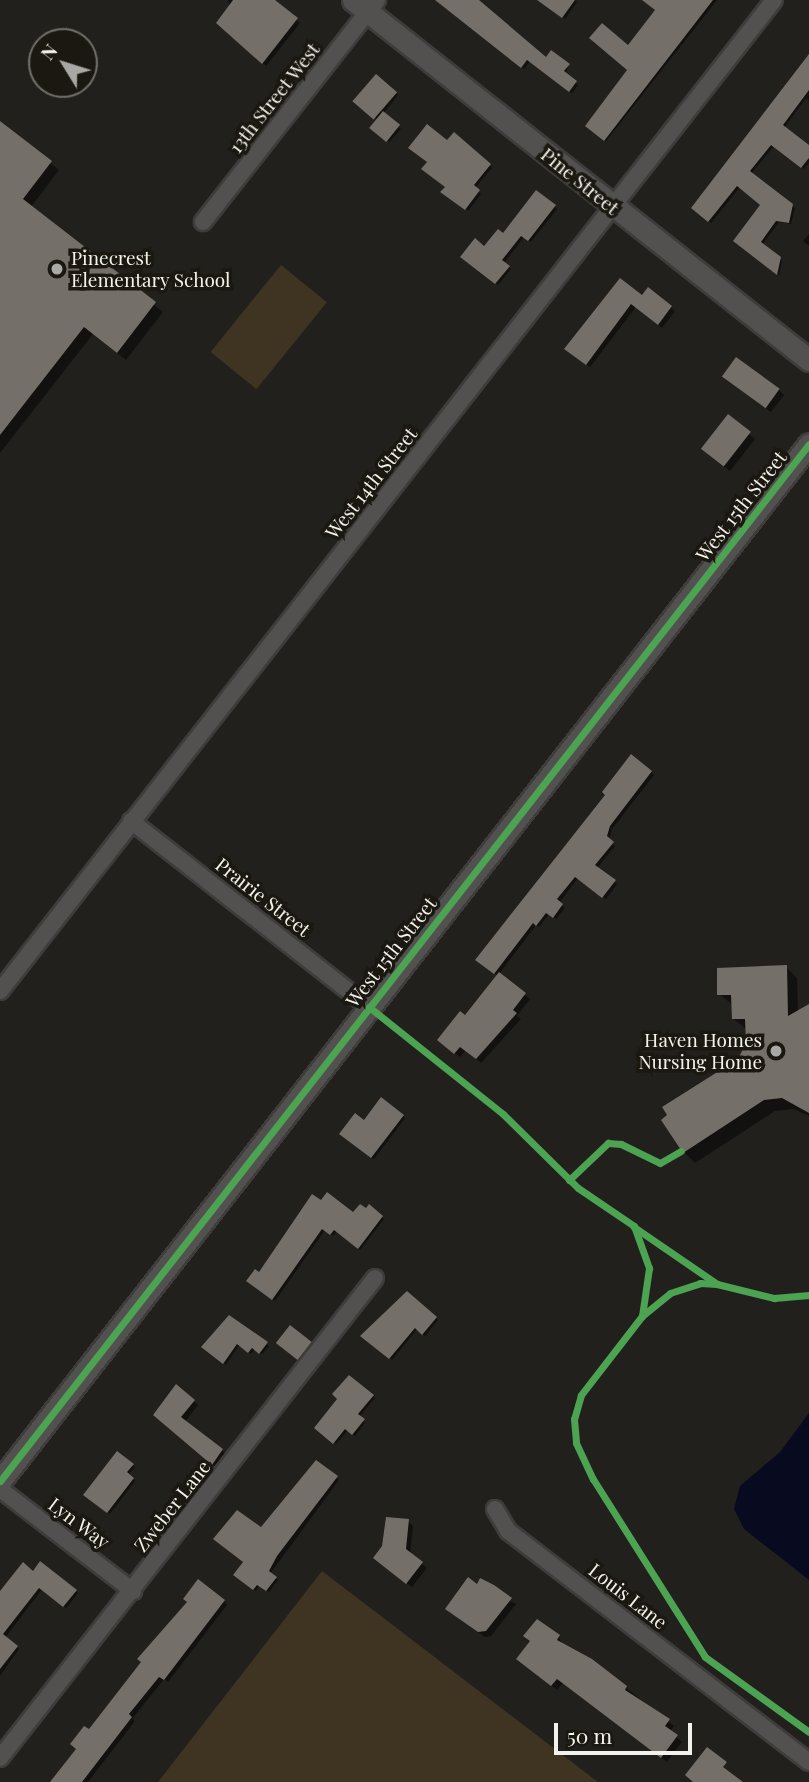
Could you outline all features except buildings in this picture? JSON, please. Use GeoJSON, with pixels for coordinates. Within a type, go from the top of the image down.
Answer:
{"type":"FeatureCollection","features":[{"type":"Feature","properties":{"kind":"street","name":"West 14th Street"},"geometry":{"type":"LineString","coordinates":[[0,990],[774,0]]}},
{"type":"Feature","properties":{"kind":"street","name":"Pine Street"},"geometry":{"type":"LineString","coordinates":[[366,4],[613,209],[809,360]]}},
{"type":"Feature","properties":{"kind":"street","name":"13th Street West"},"geometry":{"type":"LineString","coordinates":[[203,222],[366,4]]}},
{"type":"Feature","properties":{"kind":"street","name":"West 15th Street"},"geometry":{"type":"LineString","coordinates":[[0,1481],[809,444]]}},
{"type":"Feature","properties":{"kind":"street","name":"Prairie Street"},"geometry":{"type":"LineString","coordinates":[[131,821],[369,1007]]}},
{"type":"Feature","properties":{"kind":"street","name":"Zweber Lane"},"geometry":{"type":"LineString","coordinates":[[0,1758],[375,1278]]}},
{"type":"Feature","properties":{"kind":"street","name":"Lyn Way"},"geometry":{"type":"LineString","coordinates":[[0,1489],[133,1591]]}},
{"type":"Feature","properties":{"kind":"street","name":"Louis Lane"},"geometry":{"type":"LineString","coordinates":[[495,1509],[508,1531],[809,1762]]}},
{"type":"Feature","properties":{"kind":"shaded area"},"geometry":{"type":"Polygon","coordinates":[[[281,265],[327,302],[256,389],[211,352],[281,265]]]}},
{"type":"Feature","properties":{"kind":"shaded area"},"geometry":{"type":"Polygon","coordinates":[[[322,1571],[598,1782],[158,1782],[322,1571]]]}},
{"type":"Feature","properties":{"kind":"water"},"geometry":{"type":"Polygon","coordinates":[[[809,1413],[809,1580],[744,1529],[734,1509],[740,1486],[780,1452],[809,1413]]]}},
{"type":"Feature","properties":{"kind":"cycle path"},"geometry":{"type":"LineString","coordinates":[[0,1481],[809,444]]}},
{"type":"Feature","properties":{"kind":"cycle path"},"geometry":{"type":"LineString","coordinates":[[369,1007],[503,1114],[578,1188],[634,1226],[649,1268],[642,1316],[670,1293],[700,1283],[717,1284],[634,1227]]}},
{"type":"Feature","properties":{"kind":"cycle path"},"geometry":{"type":"LineString","coordinates":[[569,1180],[608,1143],[621,1144],[660,1163],[681,1151]]}},
{"type":"Feature","properties":{"kind":"cycle path"},"geometry":{"type":"LineString","coordinates":[[717,1284],[774,1298],[809,1295]]}},
{"type":"Feature","properties":{"kind":"cycle path"},"geometry":{"type":"LineString","coordinates":[[642,1316],[581,1395],[574,1419],[576,1443],[593,1479],[705,1657],[809,1732]]}},
{"type":"Feature","properties":{"kind":"place","name":"Pinecrest Elementary School"},"geometry":{"type":"Point","coordinates":[57,269]}},
{"type":"Feature","properties":{"kind":"place","name":"Haven Homes Nursing Home"},"geometry":{"type":"Point","coordinates":[776,1051]}}]}
